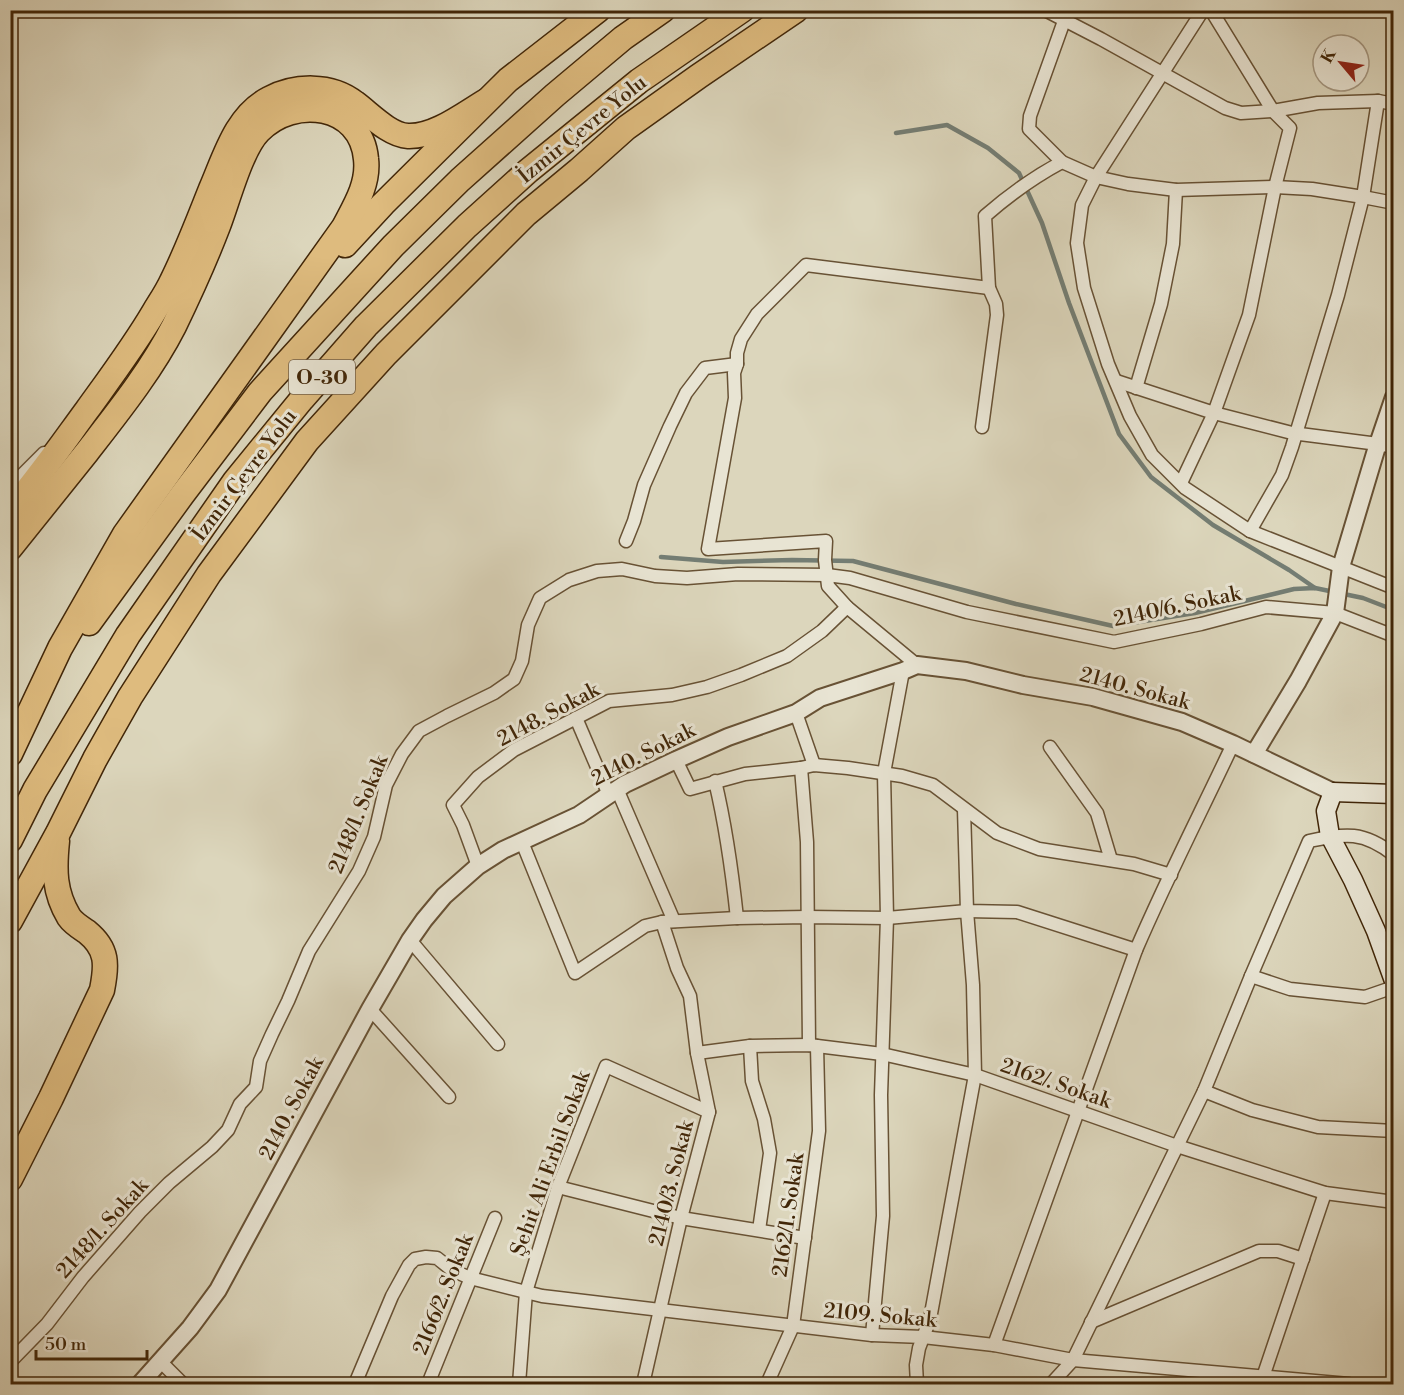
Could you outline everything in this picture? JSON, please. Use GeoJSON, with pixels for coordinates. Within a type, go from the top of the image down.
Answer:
{"type":"FeatureCollection","features":[{"type":"Feature","properties":{"kind":"highway"},"geometry":{"type":"LineString","coordinates":[[289,306],[382,204],[507,80],[598,10]]}},
{"type":"Feature","properties":{"kind":"highway","name":"İzmir Çevre Yolu"},"geometry":{"type":"LineString","coordinates":[[10,761],[89,623],[260,392],[393,246],[460,180],[623,38],[663,10]]}},
{"type":"Feature","properties":{"kind":"highway","name":"İzmir Çevre Yolu"},"geometry":{"type":"LineString","coordinates":[[10,840],[41,781],[128,635],[235,481],[366,326],[467,226],[528,171],[639,81],[742,10]]}},
{"type":"Feature","properties":{"kind":"highway"},"geometry":{"type":"LineString","coordinates":[[10,921],[95,759],[155,658],[209,574],[307,441],[386,354],[526,214],[579,171],[626,128],[796,10]]}},
{"type":"Feature","properties":{"kind":"highway"},"geometry":{"type":"LineString","coordinates":[[10,511],[141,334],[172,282],[234,135],[252,111],[268,99],[295,90],[313,88],[335,92],[354,102],[383,126],[407,136],[420,135],[439,129],[486,101]]}},
{"type":"Feature","properties":{"kind":"highway"},"geometry":{"type":"LineString","coordinates":[[10,548],[118,413],[154,361],[174,326],[204,261],[243,156],[256,133],[264,125],[285,113],[300,109],[316,109],[335,114],[352,125],[363,142],[367,160],[366,178],[358,202],[344,227],[289,306],[125,534],[60,648],[10,754]]}},
{"type":"Feature","properties":{"kind":"highway"},"geometry":{"type":"LineString","coordinates":[[10,1179],[102,990],[106,971],[104,953],[96,939],[70,919],[56,886],[55,864],[58,833]]}},
{"type":"Feature","properties":{"kind":"main road","name":"2140. Sokak"},"geometry":{"type":"LineString","coordinates":[[1333,792],[1393,791]]}},
{"type":"Feature","properties":{"kind":"main road"},"geometry":{"type":"LineString","coordinates":[[1333,792],[1326,811],[1330,836],[1376,931],[1394,981]]}},
{"type":"Feature","properties":{"kind":"street"},"geometry":{"type":"LineString","coordinates":[[1045,10],[1067,16],[1101,39],[1225,108],[1241,113],[1273,111],[1318,103],[1378,101],[1394,104]]}},
{"type":"Feature","properties":{"kind":"street"},"geometry":{"type":"LineString","coordinates":[[1203,10],[1096,177],[1082,205],[1077,243],[1084,288],[1108,364],[1130,416],[1152,455],[1185,488],[1251,531],[1394,588]]}},
{"type":"Feature","properties":{"kind":"street"},"geometry":{"type":"LineString","coordinates":[[1181,483],[1215,413],[1249,315],[1275,187],[1290,128],[1273,111],[1211,10]]}},
{"type":"Feature","properties":{"kind":"street"},"geometry":{"type":"LineString","coordinates":[[1067,16],[1030,116],[1029,129],[1062,162],[1096,177],[1176,190],[1275,187],[1312,189],[1394,203]]}},
{"type":"Feature","properties":{"kind":"street"},"geometry":{"type":"LineString","coordinates":[[1251,531],[1282,475],[1297,433],[1338,295],[1363,197],[1378,101]]}},
{"type":"Feature","properties":{"kind":"street"},"geometry":{"type":"LineString","coordinates":[[982,427],[997,315],[996,304],[989,288],[985,216],[1041,174],[1062,162]]}},
{"type":"Feature","properties":{"kind":"street"},"geometry":{"type":"LineString","coordinates":[[1136,388],[1161,304],[1173,244],[1176,190]]}},
{"type":"Feature","properties":{"kind":"street"},"geometry":{"type":"LineString","coordinates":[[872,1335],[883,1216],[882,1054],[887,918],[885,773],[910,668],[828,586],[826,542],[708,549],[735,398],[734,373],[741,339],[757,314],[806,265],[989,288]]}},
{"type":"Feature","properties":{"kind":"street"},"geometry":{"type":"LineString","coordinates":[[626,541],[644,485],[686,393],[705,368],[737,364]]}},
{"type":"Feature","properties":{"kind":"street"},"geometry":{"type":"LineString","coordinates":[[10,487],[109,380]]}},
{"type":"Feature","properties":{"kind":"street"},"geometry":{"type":"LineString","coordinates":[[1116,381],[1215,413],[1297,433],[1386,446]]}},
{"type":"Feature","properties":{"kind":"street"},"geometry":{"type":"LineString","coordinates":[[1254,754],[1335,613],[1341,567],[1386,446],[1394,397]]}},
{"type":"Feature","properties":{"kind":"street","name":"2148/1. Sokak"},"geometry":{"type":"LineString","coordinates":[[10,1362],[47,1324],[83,1276],[140,1212],[228,1130],[240,1104],[256,1087],[260,1061],[309,951],[359,871],[374,837],[386,785],[402,754],[419,731],[494,693],[514,679],[522,661],[528,625],[540,598],[569,580],[597,571],[622,570],[655,576],[687,578],[738,574],[826,574]]}},
{"type":"Feature","properties":{"kind":"street","name":"2140/6. Sokak"},"geometry":{"type":"LineString","coordinates":[[826,574],[850,578],[967,612],[1114,642],[1201,624],[1266,607],[1335,613],[1394,636]]}},
{"type":"Feature","properties":{"kind":"street","name":"2148. Sokak"},"geometry":{"type":"LineString","coordinates":[[478,867],[453,805],[478,777],[514,750],[609,701],[672,695],[707,687],[787,656],[822,631],[847,607]]}},
{"type":"Feature","properties":{"kind":"street","name":"2140. Sokak"},"geometry":{"type":"LineString","coordinates":[[140,1384],[190,1328],[218,1290],[370,1009],[424,920],[444,896],[478,867],[503,850],[579,815],[626,784],[728,737],[796,713],[820,698],[910,668],[966,671],[1023,686],[1093,697],[1182,722],[1333,792]]}},
{"type":"Feature","properties":{"kind":"street"},"geometry":{"type":"LineString","coordinates":[[796,713],[814,765]]}},
{"type":"Feature","properties":{"kind":"street","name":"2140/3. Sokak"},"geometry":{"type":"LineString","coordinates":[[576,718],[613,792],[668,921],[677,968],[690,996],[697,1053],[709,1112],[681,1218],[643,1384]]}},
{"type":"Feature","properties":{"kind":"street"},"geometry":{"type":"LineString","coordinates":[[994,1345],[1136,950],[1233,744]]}},
{"type":"Feature","properties":{"kind":"street"},"geometry":{"type":"LineString","coordinates":[[1050,747],[1097,813],[1111,860]]}},
{"type":"Feature","properties":{"kind":"street"},"geometry":{"type":"LineString","coordinates":[[676,760],[690,789],[745,774],[814,765],[902,776],[933,785],[997,833],[1039,849],[1134,864],[1171,875]]}},
{"type":"Feature","properties":{"kind":"street","name":"2162/1. Sokak"},"geometry":{"type":"LineString","coordinates":[[767,1384],[793,1326],[819,1131],[813,1045],[807,842],[801,768]]}},
{"type":"Feature","properties":{"kind":"street"},"geometry":{"type":"LineString","coordinates":[[715,781],[732,864],[737,918]]}},
{"type":"Feature","properties":{"kind":"street"},"geometry":{"type":"LineString","coordinates":[[918,1384],[916,1365],[919,1348],[930,1319],[975,1076],[964,809]]}},
{"type":"Feature","properties":{"kind":"street"},"geometry":{"type":"LineString","coordinates":[[1051,1384],[1073,1360],[1204,1091],[1309,841],[1330,836],[1355,835],[1380,845],[1394,855]]}},
{"type":"Feature","properties":{"kind":"street"},"geometry":{"type":"LineString","coordinates":[[522,842],[575,973],[645,926],[668,921],[737,918],[887,918],[967,911],[1017,912],[1136,950]]}},
{"type":"Feature","properties":{"kind":"street"},"geometry":{"type":"LineString","coordinates":[[410,940],[498,1044]]}},
{"type":"Feature","properties":{"kind":"street"},"geometry":{"type":"LineString","coordinates":[[1251,976],[1290,989],[1365,997],[1394,987]]}},
{"type":"Feature","properties":{"kind":"street"},"geometry":{"type":"LineString","coordinates":[[370,1009],[449,1097]]}},
{"type":"Feature","properties":{"kind":"street","name":"2162/. Sokak"},"geometry":{"type":"LineString","coordinates":[[697,1053],[750,1046],[813,1045],[882,1054],[975,1076],[1177,1146],[1325,1193],[1394,1202]]}},
{"type":"Feature","properties":{"kind":"street"},"geometry":{"type":"LineString","coordinates":[[750,1046],[752,1081],[764,1119],[770,1153],[759,1230]]}},
{"type":"Feature","properties":{"kind":"street","name":"Şehit Ali Erbil Sokak"},"geometry":{"type":"LineString","coordinates":[[519,1384],[526,1292],[558,1187],[606,1066],[709,1112]]}},
{"type":"Feature","properties":{"kind":"street"},"geometry":{"type":"LineString","coordinates":[[1204,1091],[1252,1110],[1318,1127],[1394,1131]]}},
{"type":"Feature","properties":{"kind":"street"},"geometry":{"type":"LineString","coordinates":[[558,1187],[681,1218],[805,1238]]}},
{"type":"Feature","properties":{"kind":"street"},"geometry":{"type":"LineString","coordinates":[[1262,1381],[1325,1193]]}},
{"type":"Feature","properties":{"kind":"street","name":"2166/2. Sokak"},"geometry":{"type":"LineString","coordinates":[[428,1384],[495,1218]]}},
{"type":"Feature","properties":{"kind":"street"},"geometry":{"type":"LineString","coordinates":[[1091,1322],[1259,1251],[1278,1251],[1303,1259]]}},
{"type":"Feature","properties":{"kind":"street","name":"2109. Sokak"},"geometry":{"type":"LineString","coordinates":[[356,1384],[392,1296],[415,1259],[426,1257],[438,1258],[452,1270],[470,1278],[542,1296],[872,1335],[922,1337],[994,1345],[1073,1360],[1262,1381],[1349,1384]]}},
{"type":"Feature","properties":{"kind":"street"},"geometry":{"type":"LineString","coordinates":[[161,1362],[183,1384]]}},
{"type":"Feature","properties":{"kind":"waterway"},"geometry":{"type":"LineString","coordinates":[[896,133],[947,125],[988,148],[1019,173],[1042,223],[1069,303],[1119,434],[1151,477],[1213,525],[1315,588]]}},
{"type":"Feature","properties":{"kind":"waterway"},"geometry":{"type":"LineString","coordinates":[[661,557],[723,562],[853,561],[1016,604],[1113,626],[1195,613],[1294,589],[1315,588],[1363,598],[1394,610]]}}]}
